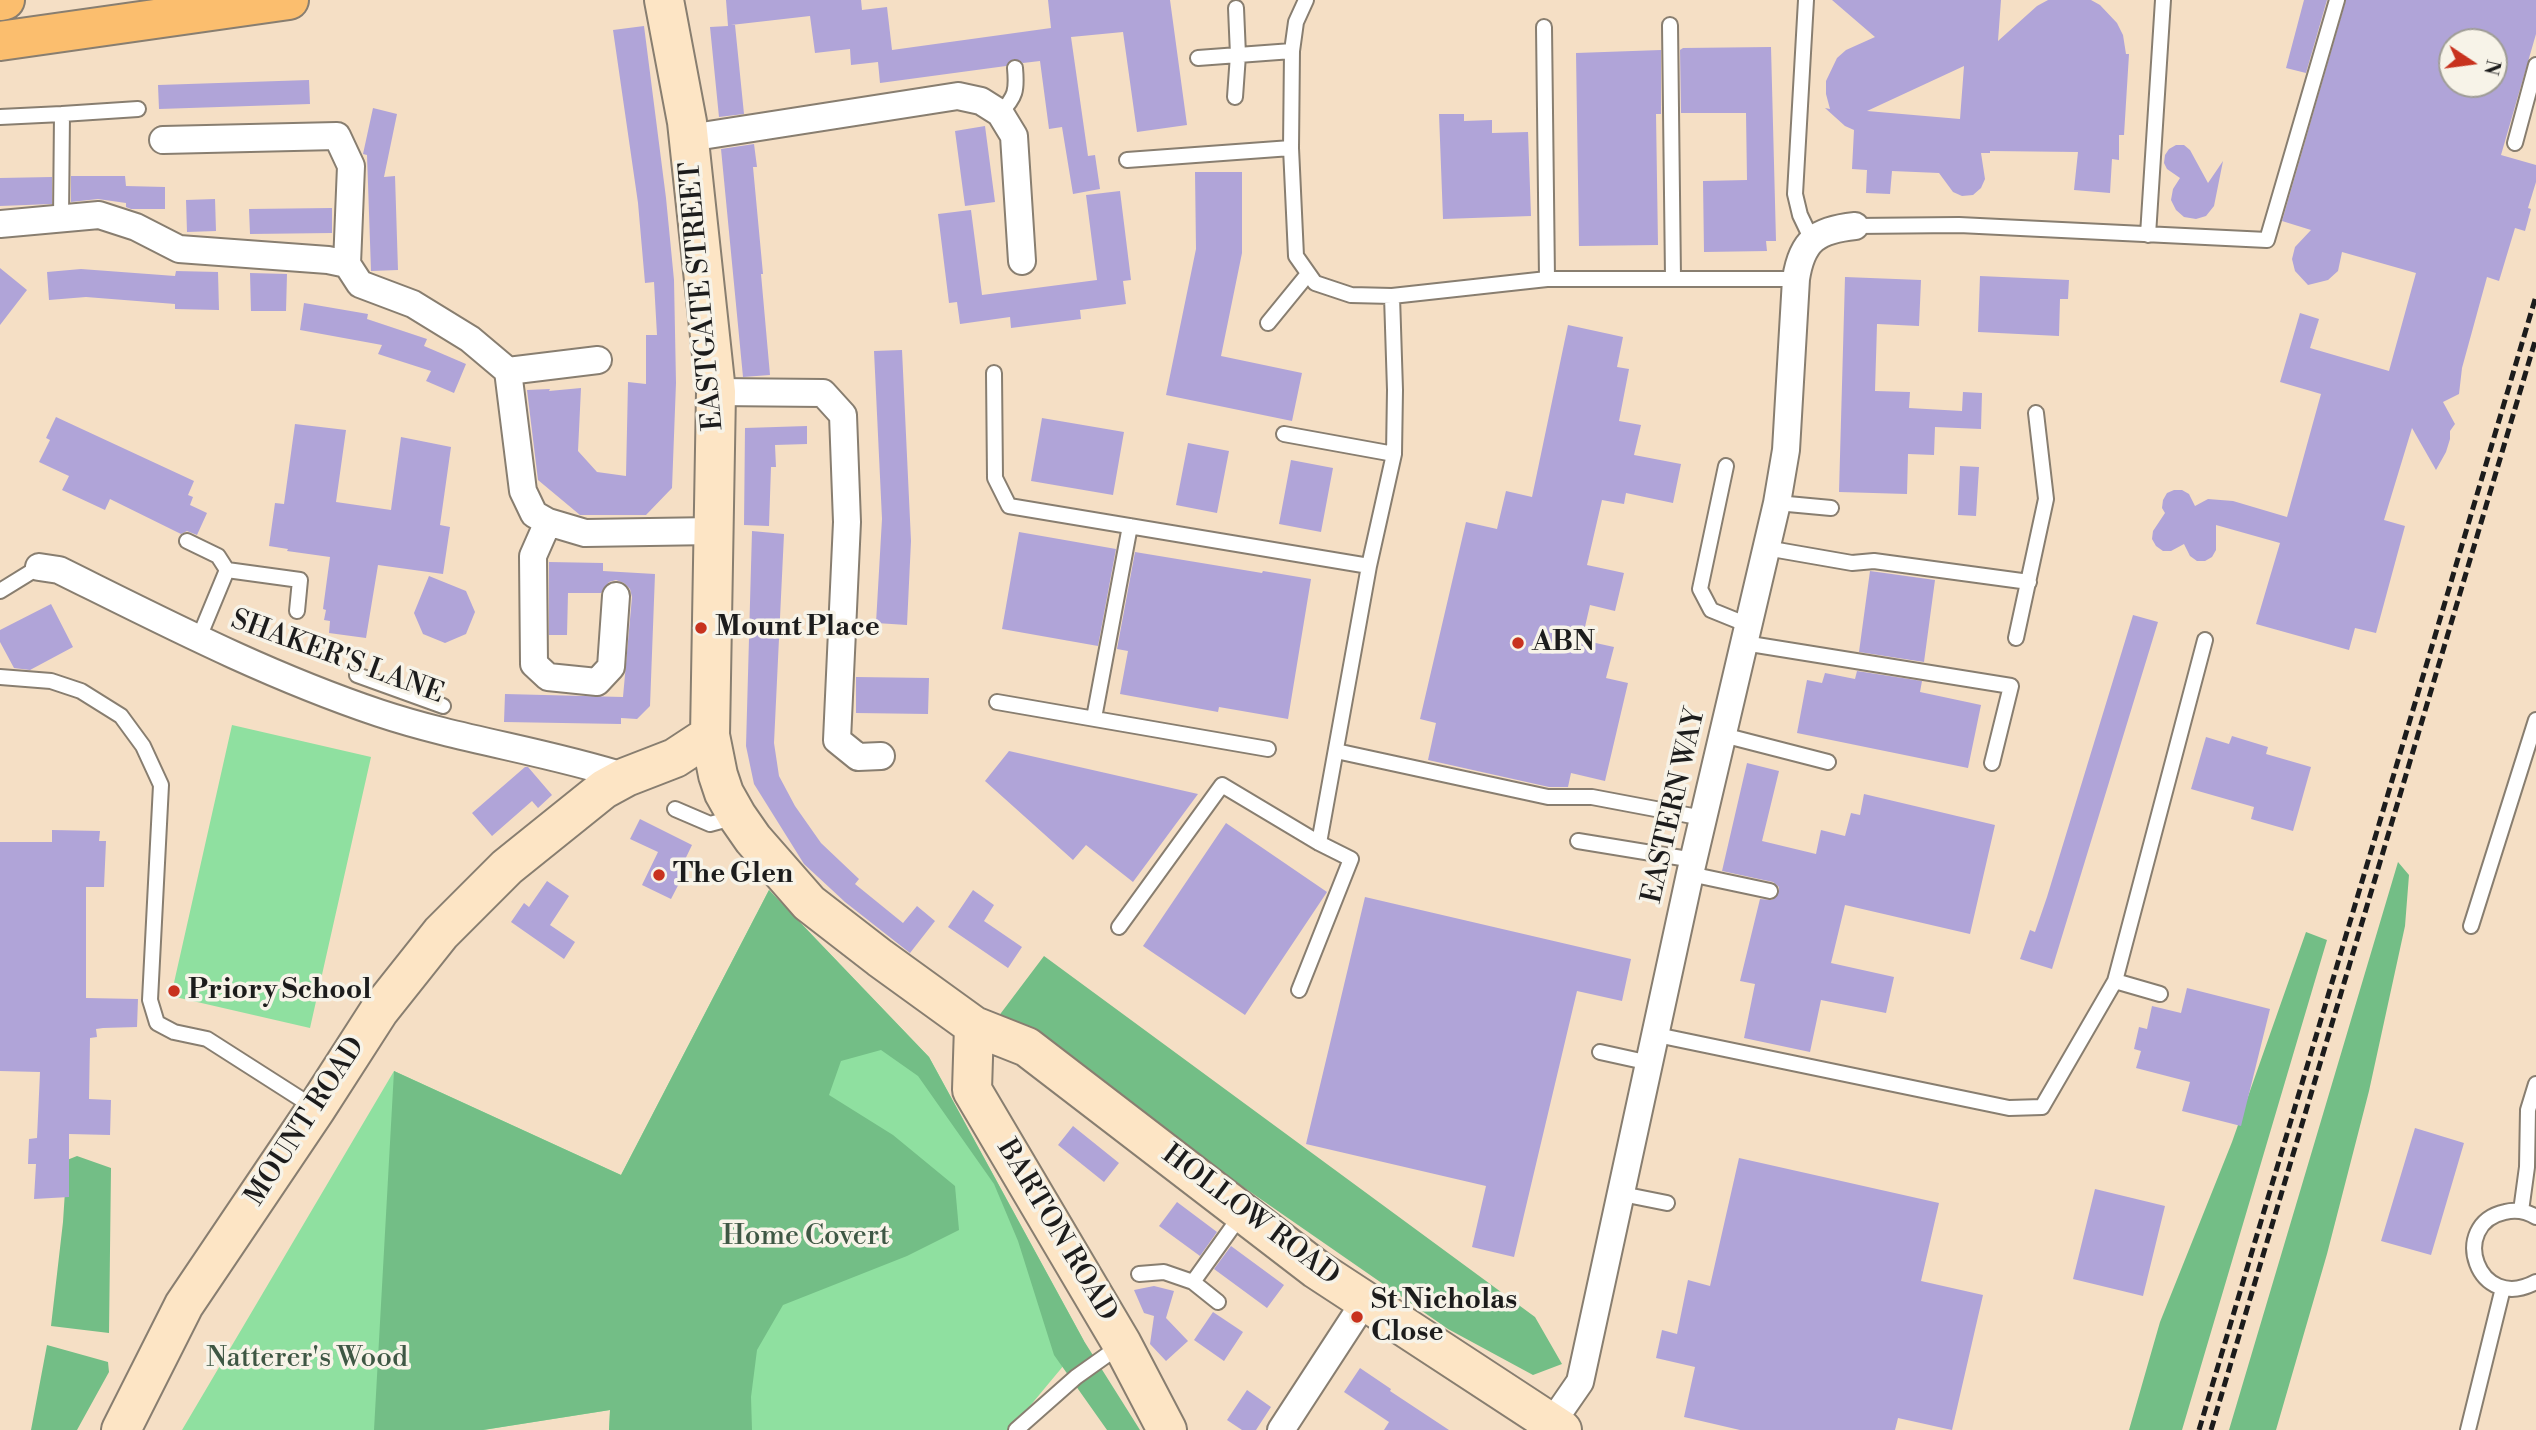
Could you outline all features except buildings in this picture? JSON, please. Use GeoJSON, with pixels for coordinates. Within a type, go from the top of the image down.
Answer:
{"type":"FeatureCollection","features":[{"type":"Feature","properties":{"kind":"highway"},"geometry":{"type":"LineString","coordinates":[[0,1],[5,0]]}},
{"type":"Feature","properties":{"kind":"highway"},"geometry":{"type":"LineString","coordinates":[[0,41],[289,0]]}},
{"type":"Feature","properties":{"kind":"street","name":"EASTGATE STREET"},"geometry":{"type":"LineString","coordinates":[[664,0],[689,138],[716,392],[710,735],[721,784],[737,816],[753,839],[809,903],[974,1026]]}},
{"type":"Feature","properties":{"kind":"street"},"geometry":{"type":"LineString","coordinates":[[689,138],[958,96],[981,101],[1000,113],[1014,136],[1022,261]]}},
{"type":"Feature","properties":{"kind":"street"},"geometry":{"type":"LineString","coordinates":[[163,140],[337,136],[351,166],[348,264],[360,284],[413,303],[470,339],[508,371],[523,491],[534,514],[548,522],[585,533],[714,531]]}},
{"type":"Feature","properties":{"kind":"street"},"geometry":{"type":"LineString","coordinates":[[0,224],[99,215],[136,227],[179,249],[328,260],[348,264]]}},
{"type":"Feature","properties":{"kind":"street"},"geometry":{"type":"LineString","coordinates":[[1811,239],[1835,228],[1855,226]]}},
{"type":"Feature","properties":{"kind":"street","name":"EASTERN WAY"},"geometry":{"type":"LineString","coordinates":[[1556,1427],[1580,1382],[1692,867],[1777,503],[1786,450],[1796,279],[1799,258],[1811,239]]}},
{"type":"Feature","properties":{"kind":"street"},"geometry":{"type":"LineString","coordinates":[[508,371],[598,360]]}},
{"type":"Feature","properties":{"kind":"street"},"geometry":{"type":"LineString","coordinates":[[716,392],[823,393],[843,415],[847,522],[837,740],[858,757],[881,756]]}},
{"type":"Feature","properties":{"kind":"street"},"geometry":{"type":"LineString","coordinates":[[548,522],[533,556],[534,664],[548,677],[597,682],[611,667],[616,596]]}},
{"type":"Feature","properties":{"kind":"street","name":"SHAKER'S LANE"},"geometry":{"type":"LineString","coordinates":[[39,567],[59,570],[275,675],[381,713],[626,777]]}},
{"type":"Feature","properties":{"kind":"street","name":"MOUNT ROAD"},"geometry":{"type":"LineString","coordinates":[[121,1430],[184,1305],[379,1011],[441,933],[534,844],[604,789],[674,758],[710,735]]}},
{"type":"Feature","properties":{"kind":"street","name":"HOLLOW ROAD"},"geometry":{"type":"LineString","coordinates":[[974,1026],[1027,1047],[1316,1269],[1556,1427]]}},
{"type":"Feature","properties":{"kind":"street","name":"BARTON ROAD"},"geometry":{"type":"LineString","coordinates":[[974,1026],[972,1090],[1122,1344],[1167,1430]]}},
{"type":"Feature","properties":{"kind":"street"},"geometry":{"type":"LineString","coordinates":[[1281,1430],[1365,1301]]}},
{"type":"Feature","properties":{"kind":"lane"},"geometry":{"type":"LineString","coordinates":[[1306,0],[1296,22],[1292,51],[1291,148],[1296,256],[1315,283],[1351,295],[1392,296],[1547,279],[1796,279]]}},
{"type":"Feature","properties":{"kind":"lane"},"geometry":{"type":"LineString","coordinates":[[1806,0],[1795,194],[1800,215],[1811,239]]}},
{"type":"Feature","properties":{"kind":"lane"},"geometry":{"type":"LineString","coordinates":[[2148,235],[2163,0]]}},
{"type":"Feature","properties":{"kind":"lane"},"geometry":{"type":"LineString","coordinates":[[1855,226],[1959,225],[2267,240],[2337,0]]}},
{"type":"Feature","properties":{"kind":"lane"},"geometry":{"type":"LineString","coordinates":[[1235,97],[1238,55],[1236,8]]}},
{"type":"Feature","properties":{"kind":"lane"},"geometry":{"type":"LineString","coordinates":[[1670,25],[1672,278]]}},
{"type":"Feature","properties":{"kind":"lane"},"geometry":{"type":"LineString","coordinates":[[1544,27],[1547,279]]}},
{"type":"Feature","properties":{"kind":"lane"},"geometry":{"type":"LineString","coordinates":[[1198,58],[1292,51]]}},
{"type":"Feature","properties":{"kind":"lane"},"geometry":{"type":"LineString","coordinates":[[2515,143],[2536,65]]}},
{"type":"Feature","properties":{"kind":"lane"},"geometry":{"type":"LineString","coordinates":[[1000,113],[1013,100],[1017,86],[1015,68]]}},
{"type":"Feature","properties":{"kind":"lane"},"geometry":{"type":"LineString","coordinates":[[0,117],[138,109]]}},
{"type":"Feature","properties":{"kind":"lane"},"geometry":{"type":"LineString","coordinates":[[61,219],[62,114]]}},
{"type":"Feature","properties":{"kind":"lane"},"geometry":{"type":"LineString","coordinates":[[1127,160],[1291,148]]}},
{"type":"Feature","properties":{"kind":"lane"},"geometry":{"type":"LineString","coordinates":[[1268,323],[1308,274]]}},
{"type":"Feature","properties":{"kind":"lane"},"geometry":{"type":"LineString","coordinates":[[1319,843],[1369,566],[1394,454],[1392,296]]}},
{"type":"Feature","properties":{"kind":"lane"},"geometry":{"type":"LineString","coordinates":[[994,373],[995,478],[1009,506],[1369,566]]}},
{"type":"Feature","properties":{"kind":"lane"},"geometry":{"type":"LineString","coordinates":[[2016,638],[2046,499],[2036,413]]}},
{"type":"Feature","properties":{"kind":"lane"},"geometry":{"type":"LineString","coordinates":[[1284,433],[1394,454]]}},
{"type":"Feature","properties":{"kind":"lane"},"geometry":{"type":"LineString","coordinates":[[1726,466],[1700,589],[1711,610],[1746,634],[2011,686],[1992,763]]}},
{"type":"Feature","properties":{"kind":"lane"},"geometry":{"type":"LineString","coordinates":[[1777,503],[1831,508]]}},
{"type":"Feature","properties":{"kind":"lane"},"geometry":{"type":"LineString","coordinates":[[1094,718],[1130,526]]}},
{"type":"Feature","properties":{"kind":"lane"},"geometry":{"type":"LineString","coordinates":[[187,541],[218,556],[227,570],[300,580],[297,611]]}},
{"type":"Feature","properties":{"kind":"lane"},"geometry":{"type":"LineString","coordinates":[[1766,548],[1852,563],[1874,561],[2029,582]]}},
{"type":"Feature","properties":{"kind":"lane"},"geometry":{"type":"LineString","coordinates":[[0,591],[39,567]]}},
{"type":"Feature","properties":{"kind":"lane"},"geometry":{"type":"LineString","coordinates":[[198,639],[227,570]]}},
{"type":"Feature","properties":{"kind":"lane"},"geometry":{"type":"LineString","coordinates":[[1657,1035],[2009,1108],[2042,1107],[2115,981],[2205,640]]}},
{"type":"Feature","properties":{"kind":"lane"},"geometry":{"type":"LineString","coordinates":[[357,675],[443,706]]}},
{"type":"Feature","properties":{"kind":"lane"},"geometry":{"type":"LineString","coordinates":[[0,677],[51,681],[81,691],[121,716],[143,746],[160,785],[150,1000],[157,1023],[174,1032],[207,1039],[316,1109]]}},
{"type":"Feature","properties":{"kind":"lane"},"geometry":{"type":"LineString","coordinates":[[381,713],[391,687]]}},
{"type":"Feature","properties":{"kind":"lane"},"geometry":{"type":"LineString","coordinates":[[996,702],[1268,749]]}},
{"type":"Feature","properties":{"kind":"lane"},"geometry":{"type":"LineString","coordinates":[[2471,926],[2536,720]]}},
{"type":"Feature","properties":{"kind":"lane"},"geometry":{"type":"LineString","coordinates":[[1723,735],[1828,762]]}},
{"type":"Feature","properties":{"kind":"lane"},"geometry":{"type":"LineString","coordinates":[[1336,751],[1548,797],[1592,797],[1703,818]]}},
{"type":"Feature","properties":{"kind":"lane"},"geometry":{"type":"LineString","coordinates":[[1119,927],[1222,785],[1351,859],[1299,990]]}},
{"type":"Feature","properties":{"kind":"lane"},"geometry":{"type":"LineString","coordinates":[[674,809],[710,824],[737,816]]}},
{"type":"Feature","properties":{"kind":"lane"},"geometry":{"type":"LineString","coordinates":[[1578,841],[1692,867],[1770,891]]}},
{"type":"Feature","properties":{"kind":"lane"},"geometry":{"type":"LineString","coordinates":[[2115,981],[2160,993]]}},
{"type":"Feature","properties":{"kind":"lane"},"geometry":{"type":"LineString","coordinates":[[1600,1052],[1650,1063]]}},
{"type":"Feature","properties":{"kind":"lane"},"geometry":{"type":"LineString","coordinates":[[2536,1084],[2528,1110],[2527,1167],[2532,1214],[2515,1210],[2497,1213],[2478,1231],[2473,1246],[2474,1260],[2489,1282],[2503,1288],[2526,1287],[2536,1282]]}},
{"type":"Feature","properties":{"kind":"lane"},"geometry":{"type":"LineString","coordinates":[[2527,1167],[2536,1153]]}},
{"type":"Feature","properties":{"kind":"lane"},"geometry":{"type":"LineString","coordinates":[[1622,1194],[1667,1203]]}},
{"type":"Feature","properties":{"kind":"lane"},"geometry":{"type":"LineString","coordinates":[[1193,1282],[1243,1213]]}},
{"type":"Feature","properties":{"kind":"lane"},"geometry":{"type":"LineString","coordinates":[[1139,1274],[1164,1272],[1193,1282],[1218,1302]]}},
{"type":"Feature","properties":{"kind":"lane"},"geometry":{"type":"LineString","coordinates":[[2468,1430],[2503,1288]]}},
{"type":"Feature","properties":{"kind":"lane"},"geometry":{"type":"LineString","coordinates":[[1016,1430],[1076,1377],[1122,1344]]}},
{"type":"Feature","properties":{"kind":"green space"},"geometry":{"type":"Polygon","coordinates":[[[232,725],[371,757],[310,1028],[171,996],[232,725]]]}},
{"type":"Feature","properties":{"kind":"green space"},"geometry":{"type":"Polygon","coordinates":[[[2398,862],[2409,875],[2405,926],[2369,1091],[2327,1254],[2276,1430],[2229,1430],[2398,862]]]}},
{"type":"Feature","properties":{"kind":"green space","name":"Home Covert"},"geometry":{"type":"Polygon","coordinates":[[[769,890],[929,1057],[1084,1341],[1010,1430],[609,1430],[610,1410],[483,1430],[182,1430],[394,1071],[621,1175],[769,890]]]}},
{"type":"Feature","properties":{"kind":"green space","name":"Home Covert"},"geometry":{"type":"Polygon","coordinates":[[[769,890],[929,1057],[1084,1341],[1140,1430],[1107,1430],[1054,1355],[1018,1241],[994,1184],[918,1076],[881,1050],[841,1061],[829,1095],[893,1135],[955,1186],[959,1230],[907,1256],[783,1305],[757,1350],[751,1397],[752,1430],[609,1430],[610,1410],[483,1430],[374,1430],[394,1071],[621,1175],[769,890]]]}},
{"type":"Feature","properties":{"kind":"green space"},"geometry":{"type":"Polygon","coordinates":[[[2306,932],[2327,940],[2182,1430],[2129,1430],[2160,1322],[2232,1142],[2306,932]]]}},
{"type":"Feature","properties":{"kind":"green space"},"geometry":{"type":"Polygon","coordinates":[[[1044,956],[1535,1317],[1562,1364],[1533,1375],[1448,1329],[998,1017],[1044,956]]]}},
{"type":"Feature","properties":{"kind":"green space"},"geometry":{"type":"Polygon","coordinates":[[[77,1156],[111,1168],[109,1333],[51,1326],[67,1160],[77,1156]]]}},
{"type":"Feature","properties":{"kind":"green space"},"geometry":{"type":"Polygon","coordinates":[[[47,1345],[108,1362],[109,1372],[77,1430],[31,1430],[47,1345]]]}},
{"type":"Feature","properties":{"kind":"railway"},"geometry":{"type":"LineString","coordinates":[[2199,1430],[2536,296]]}},
{"type":"Feature","properties":{"kind":"railway"},"geometry":{"type":"LineString","coordinates":[[2211,1430],[2536,338]]}},
{"type":"Feature","properties":{"kind":"place","name":"Mount Place"},"geometry":{"type":"Point","coordinates":[701,628]}},
{"type":"Feature","properties":{"kind":"place","name":"ABN"},"geometry":{"type":"Point","coordinates":[1518,643]}},
{"type":"Feature","properties":{"kind":"place","name":"The Glen"},"geometry":{"type":"Point","coordinates":[659,875]}},
{"type":"Feature","properties":{"kind":"place","name":"Priory School"},"geometry":{"type":"Point","coordinates":[174,991]}},
{"type":"Feature","properties":{"kind":"place","name":"St Nicholas Close"},"geometry":{"type":"Point","coordinates":[1357,1317]}},
{"type":"Feature","properties":{"kind":"park label","name":"Natterer's Wood"},"geometry":{"type":"Point","coordinates":[307,1359]}}]}
